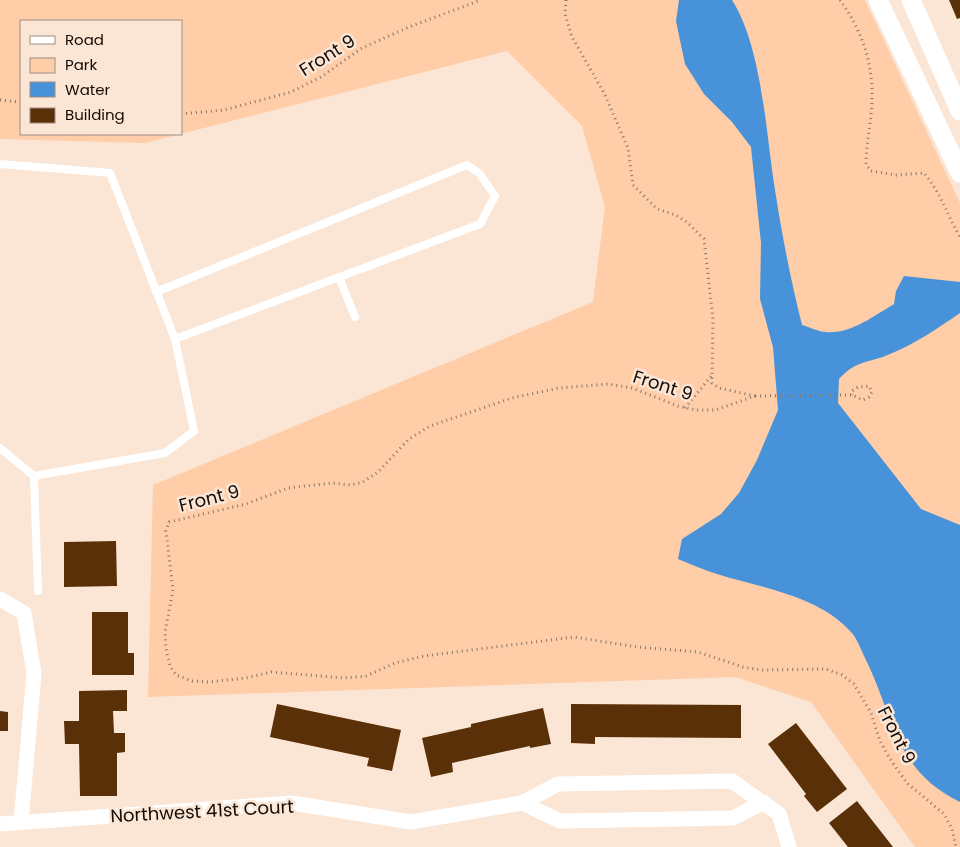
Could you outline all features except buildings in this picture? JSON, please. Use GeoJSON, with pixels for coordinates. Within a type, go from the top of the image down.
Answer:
{"type":"FeatureCollection","features":[{"type":"Feature","properties":{"kind":"street"},"geometry":{"type":"LineString","coordinates":[[878,0],[956,153],[960,173]]}},
{"type":"Feature","properties":{"kind":"street"},"geometry":{"type":"LineString","coordinates":[[911,0],[960,111]]}},
{"type":"Feature","properties":{"kind":"street"},"geometry":{"type":"LineString","coordinates":[[0,599],[24,613],[34,673],[22,822]]}},
{"type":"Feature","properties":{"kind":"street","name":"Northwest 41st Court"},"geometry":{"type":"LineString","coordinates":[[0,824],[292,803],[411,822],[522,803],[558,784],[732,781],[779,814],[789,847]]}},
{"type":"Feature","properties":{"kind":"street"},"geometry":{"type":"LineString","coordinates":[[522,803],[560,821],[733,818],[764,802]]}},
{"type":"Feature","properties":{"kind":"lane"},"geometry":{"type":"LineString","coordinates":[[0,164],[110,173],[175,339],[194,431],[165,453],[34,476]]}},
{"type":"Feature","properties":{"kind":"lane"},"geometry":{"type":"LineString","coordinates":[[156,292],[466,165],[479,173],[495,196],[480,224],[175,339]]}},
{"type":"Feature","properties":{"kind":"lane"},"geometry":{"type":"LineString","coordinates":[[339,277],[355,317]]}},
{"type":"Feature","properties":{"kind":"lane"},"geometry":{"type":"LineString","coordinates":[[0,448],[34,476],[38,591]]}},
{"type":"Feature","properties":{"kind":"path","name":"Front 9"},"geometry":{"type":"LineString","coordinates":[[182,114],[224,110],[291,92],[321,77],[362,48],[409,27],[482,0]]}},
{"type":"Feature","properties":{"kind":"path","name":"Front 9"},"geometry":{"type":"LineString","coordinates":[[566,0],[565,14],[572,36],[604,93],[628,148],[633,185],[657,209],[676,215],[688,223],[704,239],[713,319],[712,383],[719,388],[755,396]]}},
{"type":"Feature","properties":{"kind":"path"},"geometry":{"type":"LineString","coordinates":[[840,0],[852,16],[860,34],[871,70],[872,99],[866,164],[871,171],[884,174],[924,173],[937,189],[947,215],[960,237]]}},
{"type":"Feature","properties":{"kind":"path"},"geometry":{"type":"LineString","coordinates":[[0,100],[20,102]]}},
{"type":"Feature","properties":{"kind":"path"},"geometry":{"type":"LineString","coordinates":[[685,408],[713,374]]}},
{"type":"Feature","properties":{"kind":"path","name":"Front 9"},"geometry":{"type":"LineString","coordinates":[[755,396],[715,410],[685,408],[632,388],[608,384],[559,388],[512,398],[430,426],[409,439],[378,472],[363,482],[350,485],[332,483],[288,488],[246,504],[169,522],[166,531],[173,590],[165,632],[170,666],[176,675],[192,682],[246,678],[271,672],[344,678],[366,676],[395,663],[424,656],[574,638],[637,647],[698,652],[743,667],[761,670],[826,669],[842,675],[854,684],[871,713],[880,741],[890,759],[907,783],[944,814],[952,828],[956,847]]}},
{"type":"Feature","properties":{"kind":"path"},"geometry":{"type":"LineString","coordinates":[[755,396],[852,396],[862,400],[869,397],[872,392],[869,386],[858,387],[852,391],[852,396]]}},
{"type":"Feature","properties":{"kind":"green space"},"geometry":{"type":"Polygon","coordinates":[[[0,0],[865,0],[960,203],[960,847],[915,847],[811,702],[735,677],[148,697],[153,485],[593,302],[605,207],[582,126],[507,51],[182,134],[182,20],[20,20],[20,135],[176,135],[145,143],[0,139],[0,0]]]}},
{"type":"Feature","properties":{"kind":"water"},"geometry":{"type":"Polygon","coordinates":[[[679,0],[732,0],[742,19],[756,66],[790,275],[802,325],[822,331],[834,332],[843,331],[861,324],[894,304],[896,291],[904,276],[960,282],[960,313],[908,345],[852,368],[839,379],[838,403],[921,509],[960,525],[960,802],[938,789],[921,774],[909,758],[890,721],[875,680],[857,641],[838,619],[806,601],[788,594],[717,574],[678,559],[682,539],[721,514],[739,493],[757,460],[778,410],[773,347],[760,299],[761,243],[751,147],[732,122],[704,94],[685,64],[676,21],[679,0]]]}}]}
